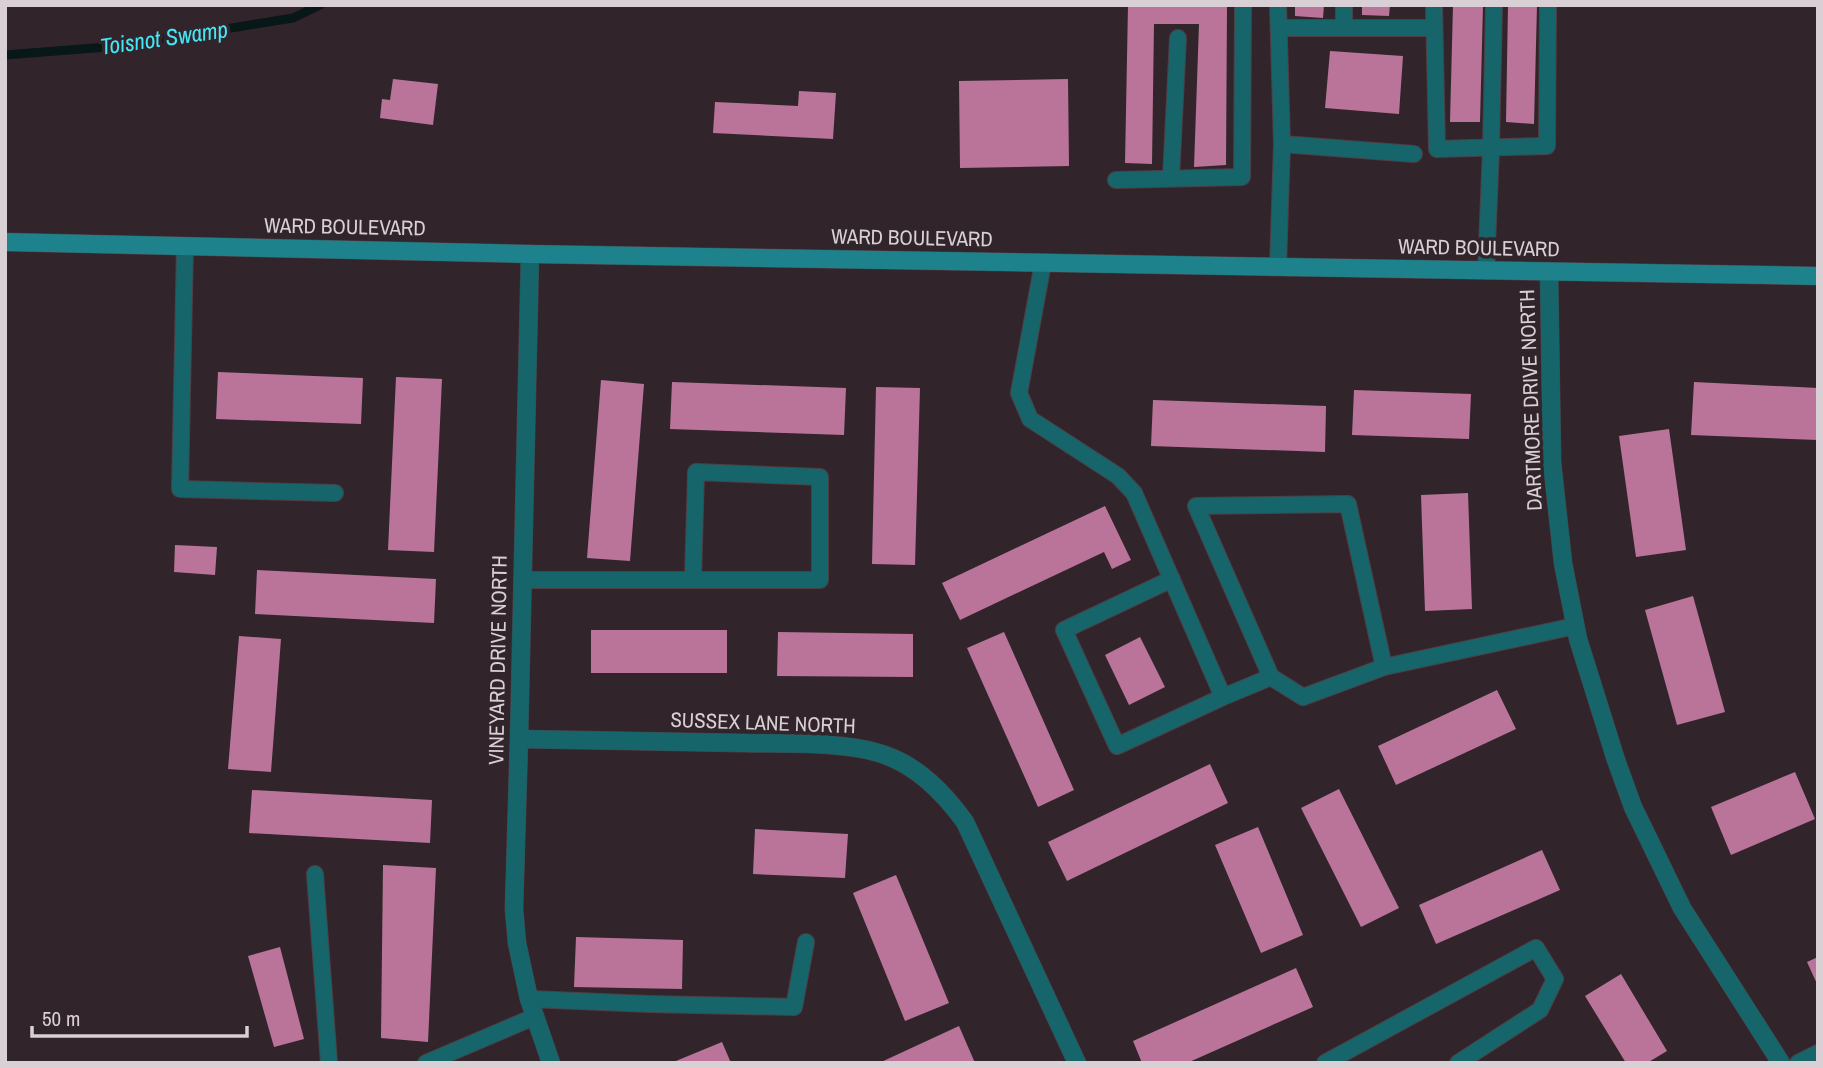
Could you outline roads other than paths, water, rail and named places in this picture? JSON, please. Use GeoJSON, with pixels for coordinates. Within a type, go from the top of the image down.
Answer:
{"type":"FeatureCollection","features":[{"type":"Feature","properties":{"kind":"main road","name":"WARD BOULEVARD"},"geometry":{"type":"LineString","coordinates":[[5,242],[530,254],[1818,276]]}},
{"type":"Feature","properties":{"kind":"street","name":"VINEYARD DRIVE NORTH"},"geometry":{"type":"LineString","coordinates":[[530,254],[513,909],[529,999],[551,1063]]}},
{"type":"Feature","properties":{"kind":"street","name":"DARTMORE DRIVE NORTH"},"geometry":{"type":"LineString","coordinates":[[1549,272],[1552,462],[1563,563],[1575,626],[1608,736],[1633,807],[1682,908],[1781,1063]]}},
{"type":"Feature","properties":{"kind":"street","name":"SUSSEX LANE NORTH"},"geometry":{"type":"LineString","coordinates":[[519,739],[812,744],[864,749],[912,767],[953,805],[965,822],[1077,1063]]}},
{"type":"Feature","properties":{"kind":"lane"},"geometry":{"type":"LineString","coordinates":[[1116,180],[1242,177],[1243,5]]}},
{"type":"Feature","properties":{"kind":"lane"},"geometry":{"type":"LineString","coordinates":[[1278,5],[1282,144],[1278,267]]}},
{"type":"Feature","properties":{"kind":"lane"},"geometry":{"type":"LineString","coordinates":[[1344,5],[1344,28]]}},
{"type":"Feature","properties":{"kind":"lane"},"geometry":{"type":"LineString","coordinates":[[1434,5],[1437,149],[1547,146],[1548,5]]}},
{"type":"Feature","properties":{"kind":"lane"},"geometry":{"type":"LineString","coordinates":[[1486,271],[1494,5]]}},
{"type":"Feature","properties":{"kind":"lane"},"geometry":{"type":"LineString","coordinates":[[1279,28],[1434,28]]}},
{"type":"Feature","properties":{"kind":"lane"},"geometry":{"type":"LineString","coordinates":[[1171,178],[1178,38]]}},
{"type":"Feature","properties":{"kind":"lane"},"geometry":{"type":"LineString","coordinates":[[1282,144],[1414,154]]}},
{"type":"Feature","properties":{"kind":"lane"},"geometry":{"type":"LineString","coordinates":[[185,246],[180,489],[335,493]]}},
{"type":"Feature","properties":{"kind":"lane"},"geometry":{"type":"LineString","coordinates":[[1042,263],[1019,393],[1030,419],[1118,476],[1134,493],[1223,697]]}},
{"type":"Feature","properties":{"kind":"lane"},"geometry":{"type":"LineString","coordinates":[[523,580],[693,580],[820,580],[820,477],[696,472],[693,580]]}},
{"type":"Feature","properties":{"kind":"lane"},"geometry":{"type":"LineString","coordinates":[[1384,667],[1348,504],[1196,506],[1270,677],[1303,697],[1384,667],[1575,626]]}},
{"type":"Feature","properties":{"kind":"lane"},"geometry":{"type":"LineString","coordinates":[[1172,579],[1064,630],[1117,747],[1270,677]]}},
{"type":"Feature","properties":{"kind":"lane"},"geometry":{"type":"LineString","coordinates":[[315,873],[329,1063]]}},
{"type":"Feature","properties":{"kind":"lane"},"geometry":{"type":"LineString","coordinates":[[529,999],[794,1007],[806,942]]}},
{"type":"Feature","properties":{"kind":"lane"},"geometry":{"type":"LineString","coordinates":[[1325,1063],[1536,948],[1555,979],[1540,1010],[1458,1063]]}},
{"type":"Feature","properties":{"kind":"lane"},"geometry":{"type":"LineString","coordinates":[[426,1063],[534,1017]]}},
{"type":"Feature","properties":{"kind":"lane"},"geometry":{"type":"LineString","coordinates":[[1798,1063],[1818,1052]]}},
{"type":"Feature","properties":{"kind":"waterway","name":"Toisnot Swamp"},"geometry":{"type":"LineString","coordinates":[[5,55],[120,46],[293,18],[320,5]]}}]}
